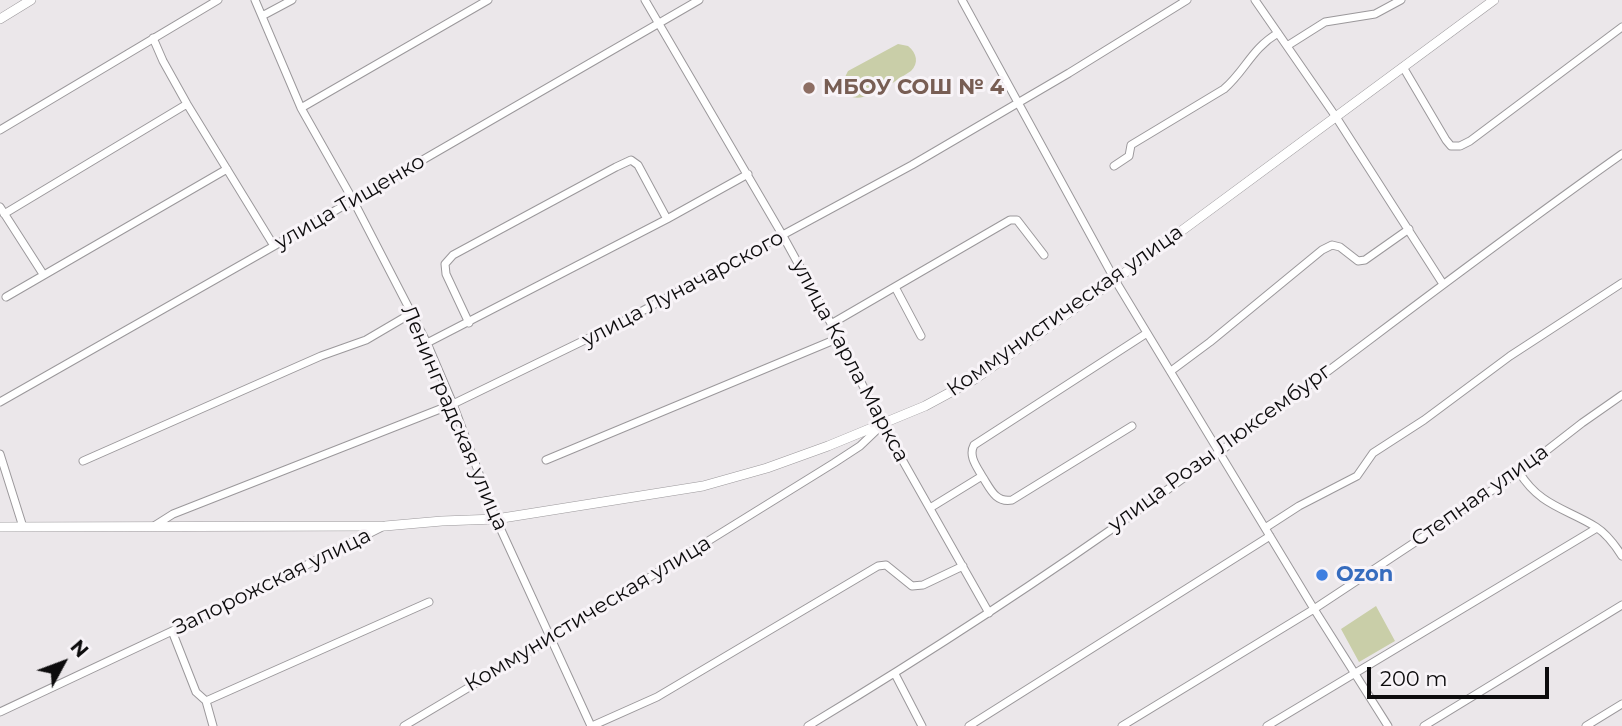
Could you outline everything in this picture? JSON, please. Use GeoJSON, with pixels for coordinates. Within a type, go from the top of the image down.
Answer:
{"type":"FeatureCollection","features":[{"type":"Feature","properties":{"kind":"main road"},"geometry":{"type":"LineString","coordinates":[[0,19],[31,0]]}},
{"type":"Feature","properties":{"kind":"main road","name":"Коммунистическая улица"},"geometry":{"type":"LineString","coordinates":[[883,424],[925,406],[975,379],[1115,280],[1494,0]]}},
{"type":"Feature","properties":{"kind":"main road","name":"Запорожская улица"},"geometry":{"type":"LineString","coordinates":[[385,526],[496,519],[704,486],[767,468],[883,424]]}},
{"type":"Feature","properties":{"kind":"main road","name":"улица Луначарского"},"geometry":{"type":"LineString","coordinates":[[0,527],[385,526]]}},
{"type":"Feature","properties":{"kind":"street"},"geometry":{"type":"LineString","coordinates":[[0,130],[218,0]]}},
{"type":"Feature","properties":{"kind":"street","name":"Ленинградская улица"},"geometry":{"type":"LineString","coordinates":[[255,0],[300,108],[353,200],[427,343],[496,519],[592,726]]}},
{"type":"Feature","properties":{"kind":"street"},"geometry":{"type":"LineString","coordinates":[[262,16],[292,0]]}},
{"type":"Feature","properties":{"kind":"street"},"geometry":{"type":"LineString","coordinates":[[300,108],[488,0]]}},
{"type":"Feature","properties":{"kind":"street","name":"улица Карла Маркса"},"geometry":{"type":"LineString","coordinates":[[645,0],[783,236],[883,424],[989,613]]}},
{"type":"Feature","properties":{"kind":"street","name":"улица Тищенко"},"geometry":{"type":"LineString","coordinates":[[0,402],[699,0]]}},
{"type":"Feature","properties":{"kind":"street"},"geometry":{"type":"LineString","coordinates":[[962,0],[1115,280],[1388,726]]}},
{"type":"Feature","properties":{"kind":"street","name":"улица Луначарского"},"geometry":{"type":"LineString","coordinates":[[154,526],[173,514],[453,404],[620,323],[912,165],[1186,0]]}},
{"type":"Feature","properties":{"kind":"street"},"geometry":{"type":"LineString","coordinates":[[1255,0],[1336,117],[1443,284]]}},
{"type":"Feature","properties":{"kind":"street"},"geometry":{"type":"LineString","coordinates":[[1287,46],[1325,22],[1375,14],[1401,0]]}},
{"type":"Feature","properties":{"kind":"street"},"geometry":{"type":"LineString","coordinates":[[1403,67],[1446,140],[1451,146],[1460,146],[1622,27]]}},
{"type":"Feature","properties":{"kind":"street"},"geometry":{"type":"LineString","coordinates":[[1114,166],[1129,156],[1131,145],[1224,89],[1236,79],[1263,42],[1278,33]]}},
{"type":"Feature","properties":{"kind":"street"},"geometry":{"type":"LineString","coordinates":[[153,38],[187,104],[274,246]]}},
{"type":"Feature","properties":{"kind":"street"},"geometry":{"type":"LineString","coordinates":[[43,274],[2,210],[187,104]]}},
{"type":"Feature","properties":{"kind":"street","name":"улица Розы Люксембург"},"geometry":{"type":"LineString","coordinates":[[808,726],[989,613],[1219,451],[1622,155]]}},
{"type":"Feature","properties":{"kind":"street"},"geometry":{"type":"LineString","coordinates":[[469,323],[446,274],[445,264],[453,255],[604,173],[631,160],[638,165],[667,219]]}},
{"type":"Feature","properties":{"kind":"street"},"geometry":{"type":"LineString","coordinates":[[6,297],[227,169]]}},
{"type":"Feature","properties":{"kind":"street"},"geometry":{"type":"LineString","coordinates":[[427,343],[748,174]]}},
{"type":"Feature","properties":{"kind":"street"},"geometry":{"type":"LineString","coordinates":[[831,324],[1010,220],[1017,220],[1044,255]]}},
{"type":"Feature","properties":{"kind":"street"},"geometry":{"type":"LineString","coordinates":[[1171,371],[1322,250],[1332,245],[1340,247],[1359,261],[1365,260],[1409,229]]}},
{"type":"Feature","properties":{"kind":"street"},"geometry":{"type":"LineString","coordinates":[[1265,528],[1299,506],[1357,476],[1373,453],[1424,420],[1510,356],[1622,283]]}},
{"type":"Feature","properties":{"kind":"street"},"geometry":{"type":"LineString","coordinates":[[895,288],[922,336]]}},
{"type":"Feature","properties":{"kind":"street"},"geometry":{"type":"LineString","coordinates":[[83,461],[321,356],[366,340],[412,313]]}},
{"type":"Feature","properties":{"kind":"street"},"geometry":{"type":"LineString","coordinates":[[1132,426],[1012,500],[1003,502],[996,497],[972,457],[971,450],[974,445],[1147,333]]}},
{"type":"Feature","properties":{"kind":"street"},"geometry":{"type":"LineString","coordinates":[[546,460],[839,338]]}},
{"type":"Feature","properties":{"kind":"street","name":"Степная улица"},"geometry":{"type":"LineString","coordinates":[[1122,726],[1314,609],[1519,472],[1622,395]]}},
{"type":"Feature","properties":{"kind":"street","name":"Коммунистическая улица"},"geometry":{"type":"LineString","coordinates":[[404,726],[834,463],[860,446],[883,424]]}},
{"type":"Feature","properties":{"kind":"street"},"geometry":{"type":"LineString","coordinates":[[0,454],[23,527]]}},
{"type":"Feature","properties":{"kind":"street"},"geometry":{"type":"LineString","coordinates":[[1519,472],[1529,489],[1547,502],[1597,528],[1611,540],[1622,556]]}},
{"type":"Feature","properties":{"kind":"street"},"geometry":{"type":"LineString","coordinates":[[930,508],[982,476]]}},
{"type":"Feature","properties":{"kind":"street","name":"Запорожская улица"},"geometry":{"type":"LineString","coordinates":[[0,712],[173,631],[385,526]]}},
{"type":"Feature","properties":{"kind":"street"},"geometry":{"type":"LineString","coordinates":[[1267,726],[1597,528]]}},
{"type":"Feature","properties":{"kind":"street"},"geometry":{"type":"LineString","coordinates":[[970,726],[1270,536]]}},
{"type":"Feature","properties":{"kind":"street"},"geometry":{"type":"LineString","coordinates":[[592,726],[657,697],[878,566],[886,565],[912,586],[923,585],[963,566]]}},
{"type":"Feature","properties":{"kind":"street"},"geometry":{"type":"LineString","coordinates":[[206,701],[429,602]]}},
{"type":"Feature","properties":{"kind":"street"},"geometry":{"type":"LineString","coordinates":[[1424,726],[1622,605]]}},
{"type":"Feature","properties":{"kind":"street"},"geometry":{"type":"LineString","coordinates":[[173,631],[196,692],[206,701],[213,726]]}},
{"type":"Feature","properties":{"kind":"street"},"geometry":{"type":"LineString","coordinates":[[895,674],[922,726]]}},
{"type":"Feature","properties":{"kind":"street"},"geometry":{"type":"LineString","coordinates":[[1586,726],[1622,704]]}},
{"type":"Feature","properties":{"kind":"green space"},"geometry":{"type":"Polygon","coordinates":[[[898,44],[908,46],[915,55],[915,65],[911,71],[873,94],[853,97],[846,93],[842,83],[848,71],[898,44]]]}},
{"type":"Feature","properties":{"kind":"green space"},"geometry":{"type":"Polygon","coordinates":[[[1376,606],[1395,641],[1359,662],[1341,629],[1376,606]]]}},
{"type":"Feature","properties":{"kind":"place","name":"МБОУ СОШ № 4"},"geometry":{"type":"Point","coordinates":[809,88]}},
{"type":"Feature","properties":{"kind":"place","name":"Ozon"},"geometry":{"type":"Point","coordinates":[1322,575]}}]}
